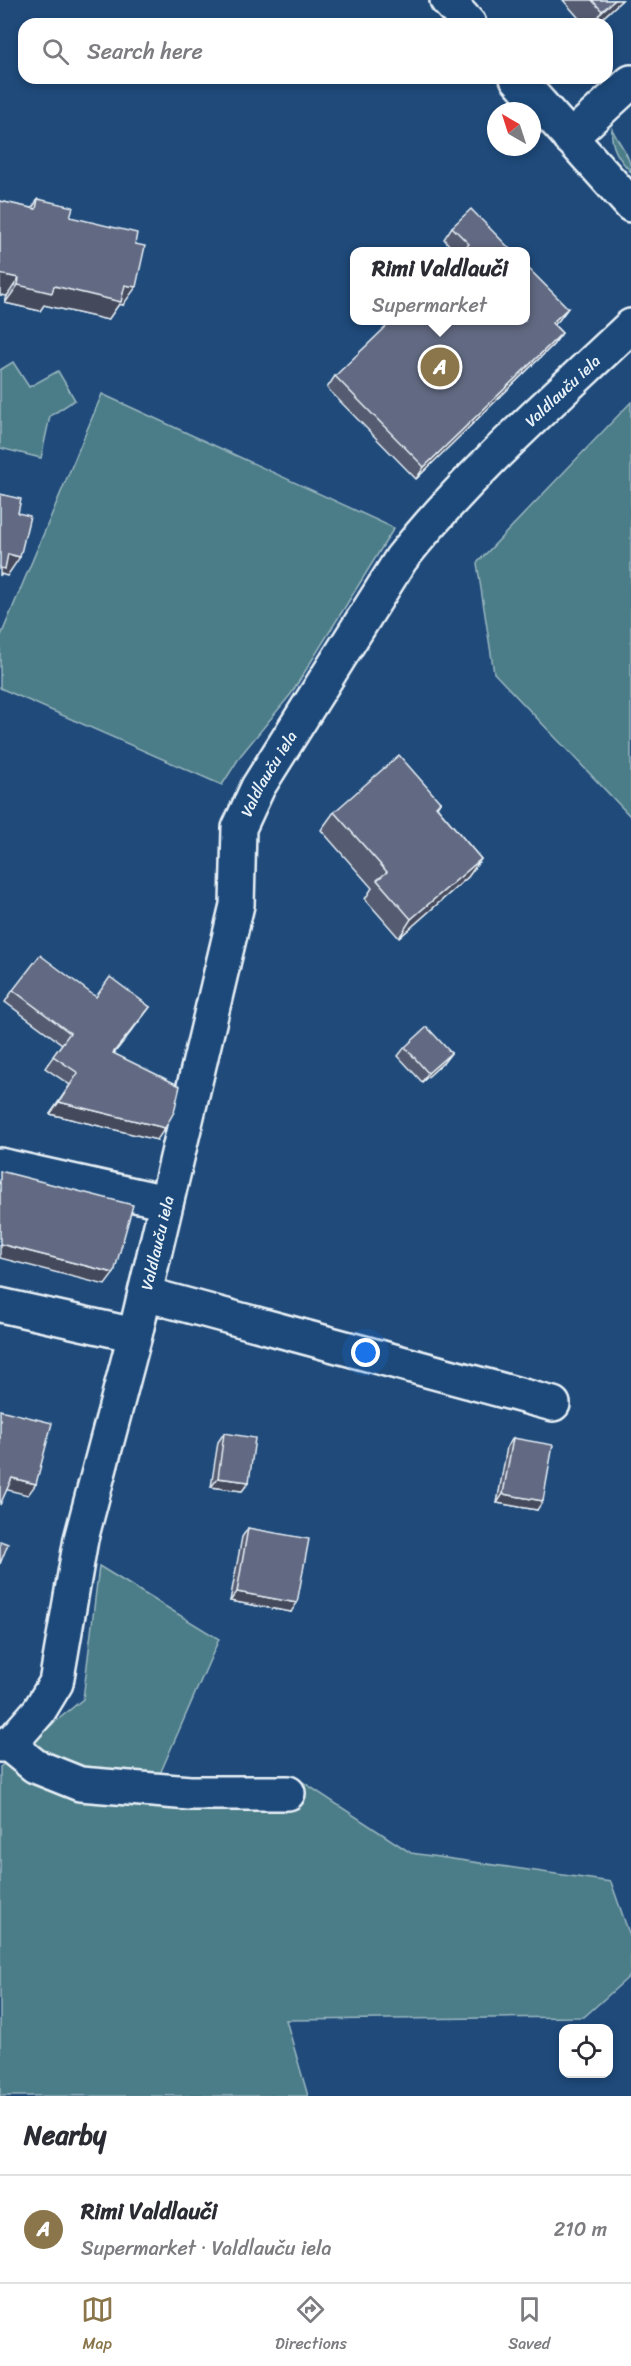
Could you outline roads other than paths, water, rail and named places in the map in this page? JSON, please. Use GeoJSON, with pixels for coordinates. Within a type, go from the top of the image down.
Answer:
{"type":"FeatureCollection","features":[{"type":"Feature","properties":{"kind":"street"},"geometry":{"type":"LineString","coordinates":[[447,0],[464,18]]}},
{"type":"Feature","properties":{"kind":"street"},"geometry":{"type":"LineString","coordinates":[[570,138],[631,82]]}},
{"type":"Feature","properties":{"kind":"street"},"geometry":{"type":"LineString","coordinates":[[522,84],[631,205]]}},
{"type":"Feature","properties":{"kind":"street","name":"Valdlauču iela"},"geometry":{"type":"LineString","coordinates":[[4,1745],[39,1711],[56,1683],[81,1539],[135,1335],[237,905],[239,828],[258,787],[401,560],[425,529],[505,447],[631,326]]}},
{"type":"Feature","properties":{"kind":"street"},"geometry":{"type":"LineString","coordinates":[[0,1165],[166,1203]]}},
{"type":"Feature","properties":{"kind":"street"},"geometry":{"type":"LineString","coordinates":[[145,1294],[552,1404]]}},
{"type":"Feature","properties":{"kind":"street"},"geometry":{"type":"LineString","coordinates":[[0,1305],[135,1335]]}},
{"type":"Feature","properties":{"kind":"street"},"geometry":{"type":"LineString","coordinates":[[4,1745],[35,1766],[80,1784],[158,1792],[288,1793]]}},
{"type":"Feature","properties":{"kind":"place","name":"Rimi Valdlauči"},"geometry":{"type":"Point","coordinates":[440,367]}}]}
